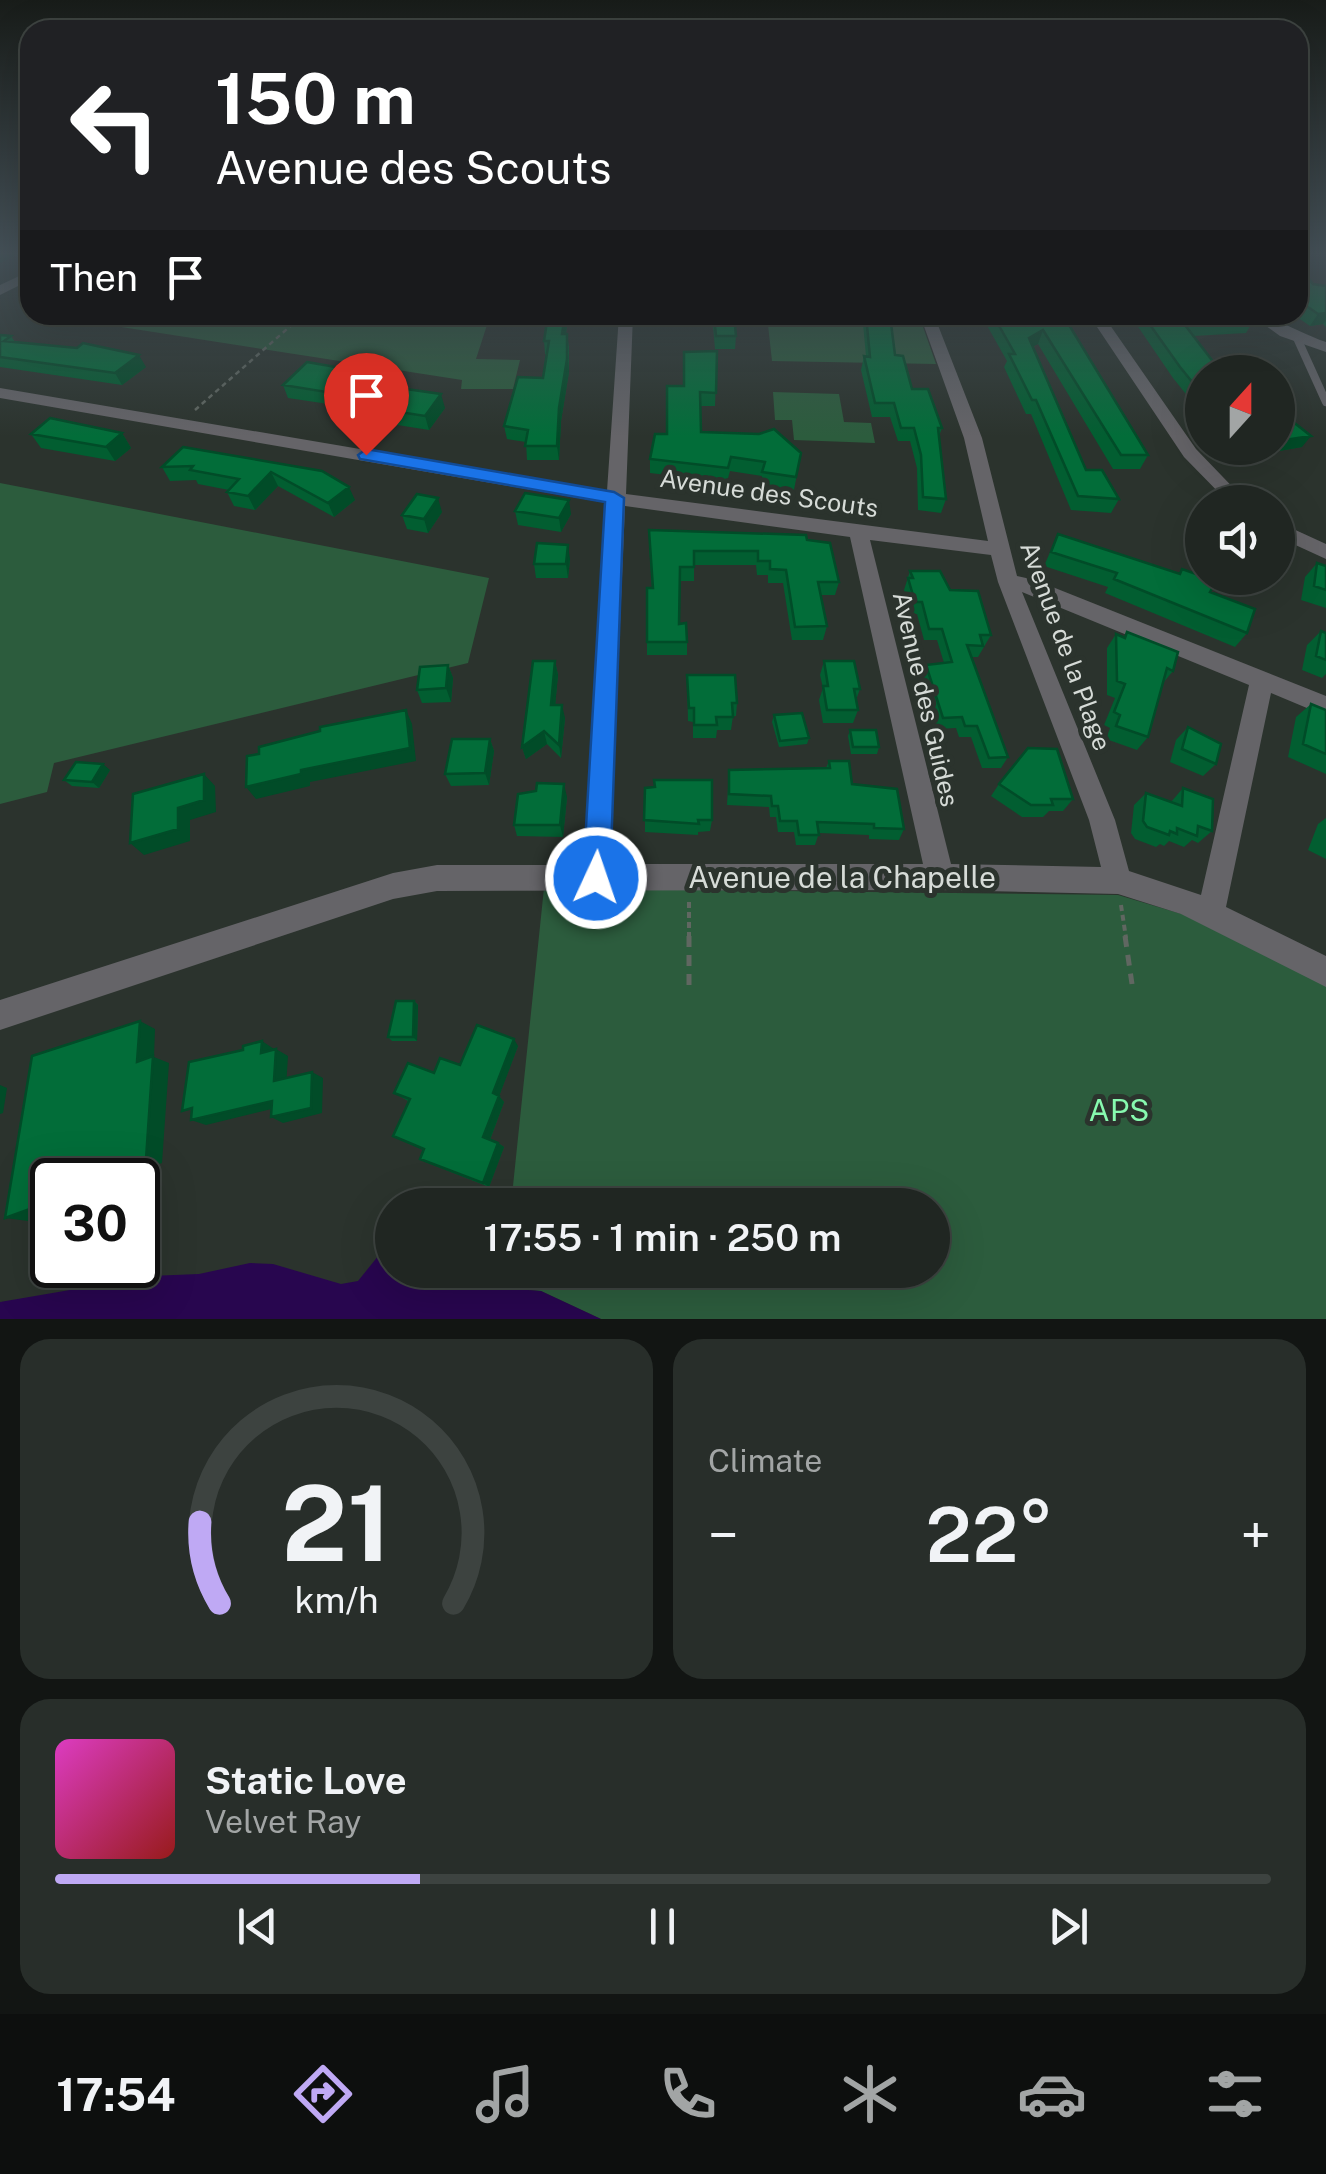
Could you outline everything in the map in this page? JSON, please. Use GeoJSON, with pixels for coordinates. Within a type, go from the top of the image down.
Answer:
{"type":"FeatureCollection","features":[{"type":"Feature","properties":{"kind":"street"},"geometry":{"type":"LineString","coordinates":[[596,878],[625,325]]}},
{"type":"Feature","properties":{"kind":"street","name":"Avenue de la Plage"},"geometry":{"type":"LineString","coordinates":[[931,325],[972,438],[1008,582],[1102,820],[1118,881]]}},
{"type":"Feature","properties":{"kind":"street"},"geometry":{"type":"LineString","coordinates":[[1103,325],[1190,453],[1221,485]]}},
{"type":"Feature","properties":{"kind":"street"},"geometry":{"type":"LineString","coordinates":[[1275,325],[1297,338],[1326,347]]}},
{"type":"Feature","properties":{"kind":"street","name":"Avenue des Scouts"},"geometry":{"type":"LineString","coordinates":[[0,392],[614,498],[859,534],[1000,548]]}},
{"type":"Feature","properties":{"kind":"street","name":"Avenue des Guides"},"geometry":{"type":"LineString","coordinates":[[859,534],[940,877]]}},
{"type":"Feature","properties":{"kind":"street"},"geometry":{"type":"LineString","coordinates":[[1295,537],[1326,552]]}},
{"type":"Feature","properties":{"kind":"street"},"geometry":{"type":"LineString","coordinates":[[1008,582],[1028,585],[1326,706]]}},
{"type":"Feature","properties":{"kind":"street"},"geometry":{"type":"LineString","coordinates":[[1211,912],[1262,680]]}},
{"type":"Feature","properties":{"kind":"street","name":"Avenue de la Chapelle"},"geometry":{"type":"LineString","coordinates":[[0,1014],[408,882],[451,878],[940,877],[1118,881],[1211,912],[1326,972]]}},
{"type":"Feature","properties":{"kind":"lane"},"geometry":{"type":"LineString","coordinates":[[1297,338],[1326,402]]}},
{"type":"Feature","properties":{"kind":"path"},"geometry":{"type":"LineString","coordinates":[[180,423],[292,325]]}},
{"type":"Feature","properties":{"kind":"path"},"geometry":{"type":"LineString","coordinates":[[688,877],[690,988]]}},
{"type":"Feature","properties":{"kind":"path"},"geometry":{"type":"LineString","coordinates":[[1118,881],[1132,984]]}},
{"type":"Feature","properties":{"kind":"green space"},"geometry":{"type":"Polygon","coordinates":[[[109,325],[487,325],[476,359],[520,360],[513,389],[461,389],[462,380],[109,325]]]}},
{"type":"Feature","properties":{"kind":"green space"},"geometry":{"type":"Polygon","coordinates":[[[768,325],[923,327],[936,364],[772,361],[768,325]]]}},
{"type":"Feature","properties":{"kind":"green space"},"geometry":{"type":"Polygon","coordinates":[[[773,392],[839,394],[844,422],[871,423],[875,443],[794,440],[792,420],[775,420],[773,392]]]}},
{"type":"Feature","properties":{"kind":"green space"},"geometry":{"type":"Polygon","coordinates":[[[0,483],[489,578],[468,663],[54,763],[47,792],[0,804],[0,483]]]}},
{"type":"Feature","properties":{"kind":"green space","name":"APS"},"geometry":{"type":"Polygon","coordinates":[[[544,888],[1118,895],[1195,918],[1326,984],[1326,1319],[601,1319],[541,1291],[512,1288],[950,1288],[950,1188],[513,1188],[544,888]]]}},
{"type":"Feature","properties":{"kind":"shaded area"},"geometry":{"type":"Polygon","coordinates":[[[375,1260],[375,1288],[541,1291],[601,1319],[0,1319],[0,1302],[82,1288],[160,1288],[160,1276],[199,1274],[250,1263],[273,1264],[341,1284],[358,1281],[375,1260]]]}},
{"type":"Feature","properties":{"kind":"building"},"geometry":{"type":"Polygon","coordinates":[[[546,325],[563,325],[567,359],[557,446],[525,446],[528,430],[504,426],[518,377],[543,378],[549,341],[544,341],[546,325]]]}},
{"type":"Feature","properties":{"kind":"building"},"geometry":{"type":"Polygon","coordinates":[[[715,325],[735,325],[736,336],[716,336],[715,325]]]}},
{"type":"Feature","properties":{"kind":"building"},"geometry":{"type":"Polygon","coordinates":[[[867,325],[891,325],[895,355],[903,356],[912,389],[928,389],[942,428],[938,428],[946,499],[923,497],[921,455],[914,428],[901,428],[894,403],[875,403],[864,356],[870,357],[867,325]]]}},
{"type":"Feature","properties":{"kind":"building"},"geometry":{"type":"Polygon","coordinates":[[[999,325],[1069,325],[1148,455],[1121,455],[1043,330],[1029,338],[1086,470],[1102,470],[1119,499],[1078,496],[1036,400],[1032,400],[1009,354],[1015,354],[999,325]]]}},
{"type":"Feature","properties":{"kind":"building"},"geometry":{"type":"Polygon","coordinates":[[[1150,325],[1185,325],[1208,355],[1185,355],[1185,373],[1150,325]]]}},
{"type":"Feature","properties":{"kind":"building"},"geometry":{"type":"Polygon","coordinates":[[[0,335],[11,336],[4,341],[77,348],[83,343],[139,355],[115,373],[0,357],[0,335]]]}},
{"type":"Feature","properties":{"kind":"building"},"geometry":{"type":"Polygon","coordinates":[[[717,351],[716,393],[700,392],[701,432],[759,434],[774,429],[801,453],[796,477],[762,472],[765,462],[731,457],[728,468],[650,459],[655,434],[667,434],[667,386],[684,386],[684,352],[717,351]]]}},
{"type":"Feature","properties":{"kind":"building"},"geometry":{"type":"Polygon","coordinates":[[[307,362],[353,370],[346,377],[372,381],[357,397],[283,385],[307,362]]]}},
{"type":"Feature","properties":{"kind":"building"},"geometry":{"type":"Polygon","coordinates":[[[378,385],[441,394],[425,416],[361,406],[378,385]]]}},
{"type":"Feature","properties":{"kind":"building"},"geometry":{"type":"Polygon","coordinates":[[[50,418],[122,433],[106,447],[31,434],[50,418]]]}},
{"type":"Feature","properties":{"kind":"building"},"geometry":{"type":"Polygon","coordinates":[[[1295,423],[1311,436],[1295,438],[1295,423]]]}},
{"type":"Feature","properties":{"kind":"building"},"geometry":{"type":"Polygon","coordinates":[[[183,447],[322,471],[349,487],[328,503],[271,472],[248,496],[227,492],[239,479],[190,470],[193,466],[162,467],[183,447]]]}},
{"type":"Feature","properties":{"kind":"building"},"geometry":{"type":"Polygon","coordinates":[[[525,493],[569,500],[559,518],[515,511],[525,493]]]}},
{"type":"Feature","properties":{"kind":"building"},"geometry":{"type":"Polygon","coordinates":[[[417,494],[438,498],[424,519],[402,515],[417,494]]]}},
{"type":"Feature","properties":{"kind":"building"},"geometry":{"type":"Polygon","coordinates":[[[649,530],[806,535],[807,540],[830,543],[839,582],[818,582],[827,626],[795,627],[786,570],[770,569],[770,561],[758,561],[758,551],[694,551],[694,567],[680,567],[679,624],[686,623],[687,642],[647,642],[647,588],[653,588],[649,530]]]}},
{"type":"Feature","properties":{"kind":"building"},"geometry":{"type":"Polygon","coordinates":[[[1058,534],[1180,574],[1185,570],[1185,595],[1218,595],[1255,609],[1247,633],[1114,579],[1117,573],[1051,552],[1058,534]]]}},
{"type":"Feature","properties":{"kind":"building"},"geometry":{"type":"Polygon","coordinates":[[[537,543],[568,545],[566,564],[534,564],[537,543]]]}},
{"type":"Feature","properties":{"kind":"building"},"geometry":{"type":"Polygon","coordinates":[[[1317,563],[1326,566],[1326,590],[1314,586],[1317,563]]]}},
{"type":"Feature","properties":{"kind":"building"},"geometry":{"type":"Polygon","coordinates":[[[910,571],[940,571],[950,590],[978,591],[991,635],[980,635],[983,646],[967,645],[1008,757],[989,758],[977,726],[965,726],[962,717],[943,718],[926,665],[952,662],[942,629],[929,629],[922,602],[915,602],[908,578],[913,578],[910,571]]]}},
{"type":"Feature","properties":{"kind":"building"},"geometry":{"type":"Polygon","coordinates":[[[1321,631],[1326,633],[1326,660],[1316,656],[1321,631]]]}},
{"type":"Feature","properties":{"kind":"building"},"geometry":{"type":"Polygon","coordinates":[[[1127,632],[1178,652],[1173,671],[1167,668],[1148,737],[1116,726],[1120,715],[1114,712],[1125,684],[1117,681],[1116,634],[1125,638],[1127,632]]]}},
{"type":"Feature","properties":{"kind":"building"},"geometry":{"type":"Polygon","coordinates":[[[533,661],[555,661],[551,705],[562,705],[559,745],[544,731],[522,747],[533,661]]]}},
{"type":"Feature","properties":{"kind":"building"},"geometry":{"type":"Polygon","coordinates":[[[824,661],[854,661],[860,689],[854,689],[858,710],[827,710],[824,661]]]}},
{"type":"Feature","properties":{"kind":"building"},"geometry":{"type":"Polygon","coordinates":[[[448,665],[446,688],[417,690],[420,667],[448,665]]]}},
{"type":"Feature","properties":{"kind":"building"},"geometry":{"type":"Polygon","coordinates":[[[687,675],[735,675],[737,703],[732,703],[733,717],[716,717],[717,725],[694,725],[687,675]]]}},
{"type":"Feature","properties":{"kind":"building"},"geometry":{"type":"Polygon","coordinates":[[[1311,704],[1326,710],[1326,754],[1303,744],[1311,704]]]}},
{"type":"Feature","properties":{"kind":"building"},"geometry":{"type":"Polygon","coordinates":[[[406,710],[410,748],[301,770],[301,774],[246,787],[247,756],[259,754],[259,747],[320,731],[320,727],[406,710]]]}},
{"type":"Feature","properties":{"kind":"building"},"geometry":{"type":"Polygon","coordinates":[[[802,713],[809,738],[780,741],[774,715],[802,713]]]}},
{"type":"Feature","properties":{"kind":"building"},"geometry":{"type":"Polygon","coordinates":[[[1188,727],[1221,744],[1216,764],[1182,749],[1188,727]]]}},
{"type":"Feature","properties":{"kind":"building"},"geometry":{"type":"Polygon","coordinates":[[[850,730],[876,730],[879,747],[853,747],[850,730]]]}},
{"type":"Feature","properties":{"kind":"building"},"geometry":{"type":"Polygon","coordinates":[[[452,739],[490,739],[485,773],[445,774],[452,739]]]}},
{"type":"Feature","properties":{"kind":"building"},"geometry":{"type":"Polygon","coordinates":[[[1028,748],[1057,749],[1073,799],[1051,799],[1053,805],[1031,805],[999,784],[1028,748]]]}},
{"type":"Feature","properties":{"kind":"building"},"geometry":{"type":"Polygon","coordinates":[[[829,761],[849,761],[852,784],[897,789],[904,829],[817,822],[819,835],[799,835],[797,821],[780,821],[778,806],[772,806],[771,796],[729,794],[729,770],[830,768],[829,761]]]}},
{"type":"Feature","properties":{"kind":"building"},"geometry":{"type":"Polygon","coordinates":[[[76,762],[103,764],[92,782],[64,780],[76,762]]]}},
{"type":"Feature","properties":{"kind":"building"},"geometry":{"type":"Polygon","coordinates":[[[204,774],[204,800],[178,808],[178,829],[130,843],[133,794],[204,774]]]}},
{"type":"Feature","properties":{"kind":"building"},"geometry":{"type":"Polygon","coordinates":[[[654,780],[712,780],[712,820],[698,820],[699,824],[644,820],[645,788],[655,787],[654,780]]]}},
{"type":"Feature","properties":{"kind":"building"},"geometry":{"type":"Polygon","coordinates":[[[537,783],[564,784],[560,825],[514,825],[518,794],[536,791],[537,783]]]}},
{"type":"Feature","properties":{"kind":"building"},"geometry":{"type":"Polygon","coordinates":[[[1183,788],[1213,799],[1212,831],[1198,826],[1197,836],[1177,828],[1177,834],[1170,831],[1169,835],[1147,827],[1143,821],[1146,793],[1182,806],[1183,788]]]}},
{"type":"Feature","properties":{"kind":"building"},"geometry":{"type":"Polygon","coordinates":[[[396,1001],[414,1001],[413,1037],[388,1037],[396,1001]]]}},
{"type":"Feature","properties":{"kind":"building"},"geometry":{"type":"Polygon","coordinates":[[[140,1021],[137,1062],[153,1056],[146,1158],[30,1158],[30,1209],[5,1218],[32,1056],[140,1021]]]}},
{"type":"Feature","properties":{"kind":"building"},"geometry":{"type":"Polygon","coordinates":[[[477,1025],[514,1039],[493,1093],[499,1096],[483,1137],[498,1143],[483,1183],[420,1159],[424,1149],[393,1136],[410,1099],[394,1093],[408,1063],[434,1073],[440,1058],[460,1065],[477,1025]]]}},
{"type":"Feature","properties":{"kind":"building"},"geometry":{"type":"Polygon","coordinates":[[[262,1041],[261,1053],[276,1049],[274,1081],[312,1072],[311,1108],[271,1117],[272,1101],[191,1120],[192,1108],[182,1111],[189,1062],[243,1050],[243,1046],[262,1041]]]}},
{"type":"Feature","properties":{"kind":"route"},"geometry":{"type":"LineString","coordinates":[[366,455],[614,498],[596,878]]}}]}
